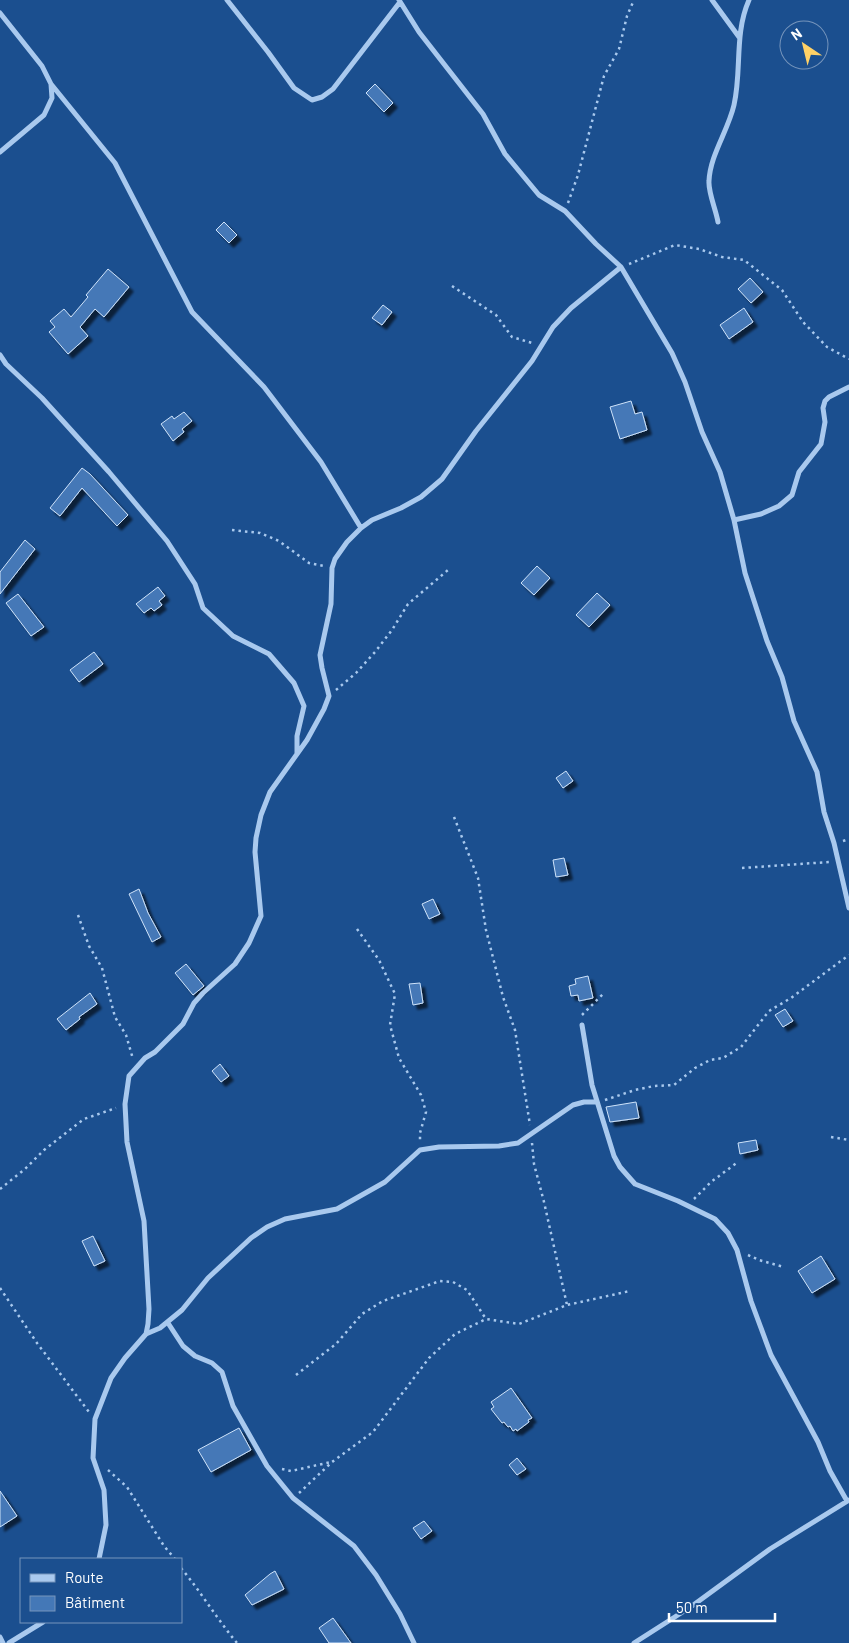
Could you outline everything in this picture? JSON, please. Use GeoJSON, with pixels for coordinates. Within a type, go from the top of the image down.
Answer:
{"type":"FeatureCollection","features":[{"type":"Feature","properties":{"kind":"street"},"geometry":{"type":"LineString","coordinates":[[228,0],[294,88],[312,100],[322,97],[333,89],[400,1],[420,32],[482,114],[506,154],[539,195],[565,211],[621,267],[663,336],[685,382],[702,432],[720,472],[734,520],[745,573],[767,641],[782,677],[794,721],[817,772],[824,812],[834,843],[849,908]]}},
{"type":"Feature","properties":{"kind":"street"},"geometry":{"type":"LineString","coordinates":[[712,0],[739,37]]}},
{"type":"Feature","properties":{"kind":"street"},"geometry":{"type":"LineString","coordinates":[[718,222],[708,183],[711,167],[734,106],[739,37],[745,9],[749,0]]}},
{"type":"Feature","properties":{"kind":"street"},"geometry":{"type":"LineString","coordinates":[[0,13],[42,66],[51,84],[115,163],[192,312],[264,387],[321,462],[361,528]]}},
{"type":"Feature","properties":{"kind":"street"},"geometry":{"type":"LineString","coordinates":[[0,152],[44,115],[52,98],[51,84]]}},
{"type":"Feature","properties":{"kind":"street"},"geometry":{"type":"LineString","coordinates":[[146,1334],[149,1309],[144,1221],[127,1142],[125,1104],[130,1076],[136,1067],[170,1038],[183,1024],[194,1003],[235,964],[249,943],[261,916],[255,852],[261,814],[270,792],[324,710],[329,696],[320,655],[331,604],[332,568],[338,554],[361,528],[372,520],[402,508],[421,497],[442,479],[476,431],[532,361],[553,328],[571,308],[621,267]]}},
{"type":"Feature","properties":{"kind":"street"},"geometry":{"type":"LineString","coordinates":[[0,355],[6,364],[42,398],[109,472],[167,541],[195,584],[202,608],[233,636],[269,654],[294,683],[304,706],[297,736],[297,753]]}},
{"type":"Feature","properties":{"kind":"street"},"geometry":{"type":"LineString","coordinates":[[734,520],[761,514],[779,506],[792,495],[799,472],[821,444],[825,422],[823,408],[825,401],[849,387]]}},
{"type":"Feature","properties":{"kind":"street"},"geometry":{"type":"LineString","coordinates":[[582,1025],[592,1085],[614,1156],[626,1176],[635,1184],[687,1205],[715,1219],[728,1233],[737,1250],[756,1318],[771,1356],[818,1442],[830,1471],[848,1500],[770,1549],[692,1606],[634,1643]]}},
{"type":"Feature","properties":{"kind":"street"},"geometry":{"type":"LineString","coordinates":[[99,1558],[106,1525],[104,1490],[93,1458],[95,1419],[102,1396],[111,1378],[146,1334],[168,1322],[182,1310],[208,1278],[251,1238],[267,1227],[285,1219],[337,1209],[385,1182],[420,1150],[439,1147],[498,1146],[518,1143],[574,1105],[584,1102],[597,1102]]}},
{"type":"Feature","properties":{"kind":"street"},"geometry":{"type":"LineString","coordinates":[[168,1322],[183,1346],[195,1356],[212,1363],[222,1372],[233,1406],[267,1466],[293,1498],[354,1546],[376,1575],[400,1614],[414,1643]]}},
{"type":"Feature","properties":{"kind":"street"},"geometry":{"type":"LineString","coordinates":[[9,1643],[41,1623]]}},
{"type":"Feature","properties":{"kind":"street"},"geometry":{"type":"LineString","coordinates":[[0,1637],[3,1643]]}},
{"type":"Feature","properties":{"kind":"path"},"geometry":{"type":"LineString","coordinates":[[565,211],[578,175],[604,76],[619,49],[627,16],[634,0]]}},
{"type":"Feature","properties":{"kind":"path"},"geometry":{"type":"LineString","coordinates":[[621,267],[675,245],[699,249],[722,257],[744,260],[782,290],[802,322],[827,347],[849,359]]}},
{"type":"Feature","properties":{"kind":"path"},"geometry":{"type":"LineString","coordinates":[[452,286],[496,315],[512,337],[542,345]]}},
{"type":"Feature","properties":{"kind":"path"},"geometry":{"type":"LineString","coordinates":[[232,530],[260,533],[279,541],[309,563],[332,568]]}},
{"type":"Feature","properties":{"kind":"path"},"geometry":{"type":"LineString","coordinates":[[329,696],[356,673],[376,652],[408,604],[448,570]]}},
{"type":"Feature","properties":{"kind":"path"},"geometry":{"type":"LineString","coordinates":[[454,817],[478,878],[486,930],[502,997],[515,1030],[534,1164],[566,1305]]}},
{"type":"Feature","properties":{"kind":"path"},"geometry":{"type":"LineString","coordinates":[[742,868],[812,862],[838,862]]}},
{"type":"Feature","properties":{"kind":"path"},"geometry":{"type":"LineString","coordinates":[[78,915],[89,946],[102,968],[115,1017],[126,1035],[136,1067]]}},
{"type":"Feature","properties":{"kind":"path"},"geometry":{"type":"LineString","coordinates":[[357,929],[379,960],[395,994],[390,1025],[399,1058],[421,1095],[426,1112],[420,1133],[420,1150]]}},
{"type":"Feature","properties":{"kind":"path"},"geometry":{"type":"LineString","coordinates":[[597,1102],[635,1090],[654,1086],[674,1085],[710,1060],[723,1058],[741,1047],[769,1011],[791,998],[849,955]]}},
{"type":"Feature","properties":{"kind":"path"},"geometry":{"type":"LineString","coordinates":[[582,1025],[581,1016],[604,994]]}},
{"type":"Feature","properties":{"kind":"path"},"geometry":{"type":"LineString","coordinates":[[0,1190],[44,1150],[84,1119],[125,1104]]}},
{"type":"Feature","properties":{"kind":"path"},"geometry":{"type":"LineString","coordinates":[[831,1137],[849,1140]]}},
{"type":"Feature","properties":{"kind":"path"},"geometry":{"type":"LineString","coordinates":[[687,1205],[711,1182],[738,1162]]}},
{"type":"Feature","properties":{"kind":"path"},"geometry":{"type":"LineString","coordinates":[[737,1250],[759,1260],[784,1267]]}},
{"type":"Feature","properties":{"kind":"path"},"geometry":{"type":"LineString","coordinates":[[296,1375],[336,1344],[362,1314],[383,1301],[440,1281],[453,1282],[467,1290],[486,1319]]}},
{"type":"Feature","properties":{"kind":"path"},"geometry":{"type":"LineString","coordinates":[[0,1288],[37,1343],[95,1419]]}},
{"type":"Feature","properties":{"kind":"path"},"geometry":{"type":"LineString","coordinates":[[293,1498],[332,1462],[373,1432],[428,1358],[455,1334],[486,1319],[519,1324],[566,1305],[630,1291]]}},
{"type":"Feature","properties":{"kind":"path"},"geometry":{"type":"LineString","coordinates":[[267,1466],[291,1471],[332,1462]]}},
{"type":"Feature","properties":{"kind":"path"},"geometry":{"type":"LineString","coordinates":[[107,1470],[127,1487],[164,1546],[174,1558]]}},
{"type":"Feature","properties":{"kind":"path"},"geometry":{"type":"LineString","coordinates":[[182,1569],[237,1643]]}},
{"type":"Feature","properties":{"kind":"building"},"geometry":{"type":"Polygon","coordinates":[[[375,84],[393,103],[384,112],[366,93],[375,84]]]}},
{"type":"Feature","properties":{"kind":"building"},"geometry":{"type":"Polygon","coordinates":[[[224,222],[237,235],[229,243],[216,230],[224,222]]]}},
{"type":"Feature","properties":{"kind":"building"},"geometry":{"type":"Polygon","coordinates":[[[108,269],[129,287],[104,317],[95,309],[80,327],[88,336],[68,354],[49,332],[55,327],[50,321],[64,309],[71,317],[88,297],[86,295],[108,269]]]}},
{"type":"Feature","properties":{"kind":"building"},"geometry":{"type":"Polygon","coordinates":[[[750,278],[763,292],[751,303],[738,289],[750,278]]]}},
{"type":"Feature","properties":{"kind":"building"},"geometry":{"type":"Polygon","coordinates":[[[383,305],[392,312],[382,325],[372,318],[383,305]]]}},
{"type":"Feature","properties":{"kind":"building"},"geometry":{"type":"Polygon","coordinates":[[[744,308],[753,322],[729,339],[720,325],[744,308]]]}},
{"type":"Feature","properties":{"kind":"building"},"geometry":{"type":"Polygon","coordinates":[[[631,401],[635,414],[642,412],[647,430],[620,439],[610,407],[631,401]]]}},
{"type":"Feature","properties":{"kind":"building"},"geometry":{"type":"Polygon","coordinates":[[[184,412],[192,421],[182,429],[184,432],[173,441],[161,424],[172,416],[174,419],[184,412]]]}},
{"type":"Feature","properties":{"kind":"building"},"geometry":{"type":"Polygon","coordinates":[[[82,468],[90,474],[128,515],[117,526],[82,488],[60,516],[50,508],[82,468]]]}},
{"type":"Feature","properties":{"kind":"building"},"geometry":{"type":"Polygon","coordinates":[[[25,540],[35,549],[0,594],[0,572],[25,540]]]}},
{"type":"Feature","properties":{"kind":"building"},"geometry":{"type":"Polygon","coordinates":[[[537,566],[550,578],[534,595],[521,583],[537,566]]]}},
{"type":"Feature","properties":{"kind":"building"},"geometry":{"type":"Polygon","coordinates":[[[158,587],[165,596],[159,601],[162,605],[154,611],[151,608],[144,613],[136,604],[158,587]]]}},
{"type":"Feature","properties":{"kind":"building"},"geometry":{"type":"Polygon","coordinates":[[[597,593],[610,605],[589,627],[576,615],[597,593]]]}},
{"type":"Feature","properties":{"kind":"building"},"geometry":{"type":"Polygon","coordinates":[[[18,594],[44,627],[31,636],[6,603],[18,594]]]}},
{"type":"Feature","properties":{"kind":"building"},"geometry":{"type":"Polygon","coordinates":[[[94,652],[103,664],[79,682],[70,670],[94,652]]]}},
{"type":"Feature","properties":{"kind":"building"},"geometry":{"type":"Polygon","coordinates":[[[566,771],[573,781],[563,788],[556,778],[566,771]]]}},
{"type":"Feature","properties":{"kind":"building"},"geometry":{"type":"Polygon","coordinates":[[[564,858],[568,875],[556,877],[553,860],[564,858]]]}},
{"type":"Feature","properties":{"kind":"building"},"geometry":{"type":"Polygon","coordinates":[[[139,889],[148,913],[161,937],[152,942],[129,894],[139,889]]]}},
{"type":"Feature","properties":{"kind":"building"},"geometry":{"type":"Polygon","coordinates":[[[433,899],[440,914],[429,919],[422,904],[433,899]]]}},
{"type":"Feature","properties":{"kind":"building"},"geometry":{"type":"Polygon","coordinates":[[[186,964],[204,986],[193,995],[175,973],[186,964]]]}},
{"type":"Feature","properties":{"kind":"building"},"geometry":{"type":"Polygon","coordinates":[[[588,976],[593,998],[579,1001],[578,995],[571,996],[569,986],[576,984],[575,979],[588,976]]]}},
{"type":"Feature","properties":{"kind":"building"},"geometry":{"type":"Polygon","coordinates":[[[420,983],[423,1003],[413,1005],[409,984],[420,983]]]}},
{"type":"Feature","properties":{"kind":"building"},"geometry":{"type":"Polygon","coordinates":[[[90,993],[97,1004],[79,1017],[80,1019],[66,1030],[57,1019],[90,993]]]}},
{"type":"Feature","properties":{"kind":"building"},"geometry":{"type":"Polygon","coordinates":[[[785,1009],[793,1021],[783,1027],[775,1015],[785,1009]]]}},
{"type":"Feature","properties":{"kind":"building"},"geometry":{"type":"Polygon","coordinates":[[[220,1064],[229,1076],[221,1082],[212,1071],[220,1064]]]}},
{"type":"Feature","properties":{"kind":"building"},"geometry":{"type":"Polygon","coordinates":[[[636,1102],[639,1118],[610,1122],[606,1107],[636,1102]]]}},
{"type":"Feature","properties":{"kind":"building"},"geometry":{"type":"Polygon","coordinates":[[[756,1140],[758,1150],[740,1154],[738,1143],[756,1140]]]}},
{"type":"Feature","properties":{"kind":"building"},"geometry":{"type":"Polygon","coordinates":[[[93,1236],[105,1261],[94,1266],[82,1241],[93,1236]]]}},
{"type":"Feature","properties":{"kind":"building"},"geometry":{"type":"Polygon","coordinates":[[[821,1256],[835,1279],[812,1293],[798,1271],[821,1256]]]}},
{"type":"Feature","properties":{"kind":"building"},"geometry":{"type":"Polygon","coordinates":[[[511,1388],[532,1418],[517,1431],[516,1429],[513,1431],[510,1426],[508,1427],[504,1422],[502,1423],[491,1409],[494,1407],[491,1402],[511,1388]]]}},
{"type":"Feature","properties":{"kind":"building"},"geometry":{"type":"Polygon","coordinates":[[[239,1428],[251,1450],[211,1472],[198,1450],[239,1428]]]}},
{"type":"Feature","properties":{"kind":"building"},"geometry":{"type":"Polygon","coordinates":[[[517,1458],[526,1469],[517,1475],[509,1465],[517,1458]]]}},
{"type":"Feature","properties":{"kind":"building"},"geometry":{"type":"Polygon","coordinates":[[[0,1491],[17,1516],[0,1527],[0,1491]]]}},
{"type":"Feature","properties":{"kind":"building"},"geometry":{"type":"Polygon","coordinates":[[[424,1521],[432,1531],[421,1539],[413,1528],[424,1521]]]}},
{"type":"Feature","properties":{"kind":"building"},"geometry":{"type":"Polygon","coordinates":[[[275,1571],[284,1589],[252,1605],[245,1595],[275,1571]]]}},
{"type":"Feature","properties":{"kind":"building"},"geometry":{"type":"Polygon","coordinates":[[[333,1618],[351,1643],[329,1643],[319,1628],[333,1618]]]}}]}
